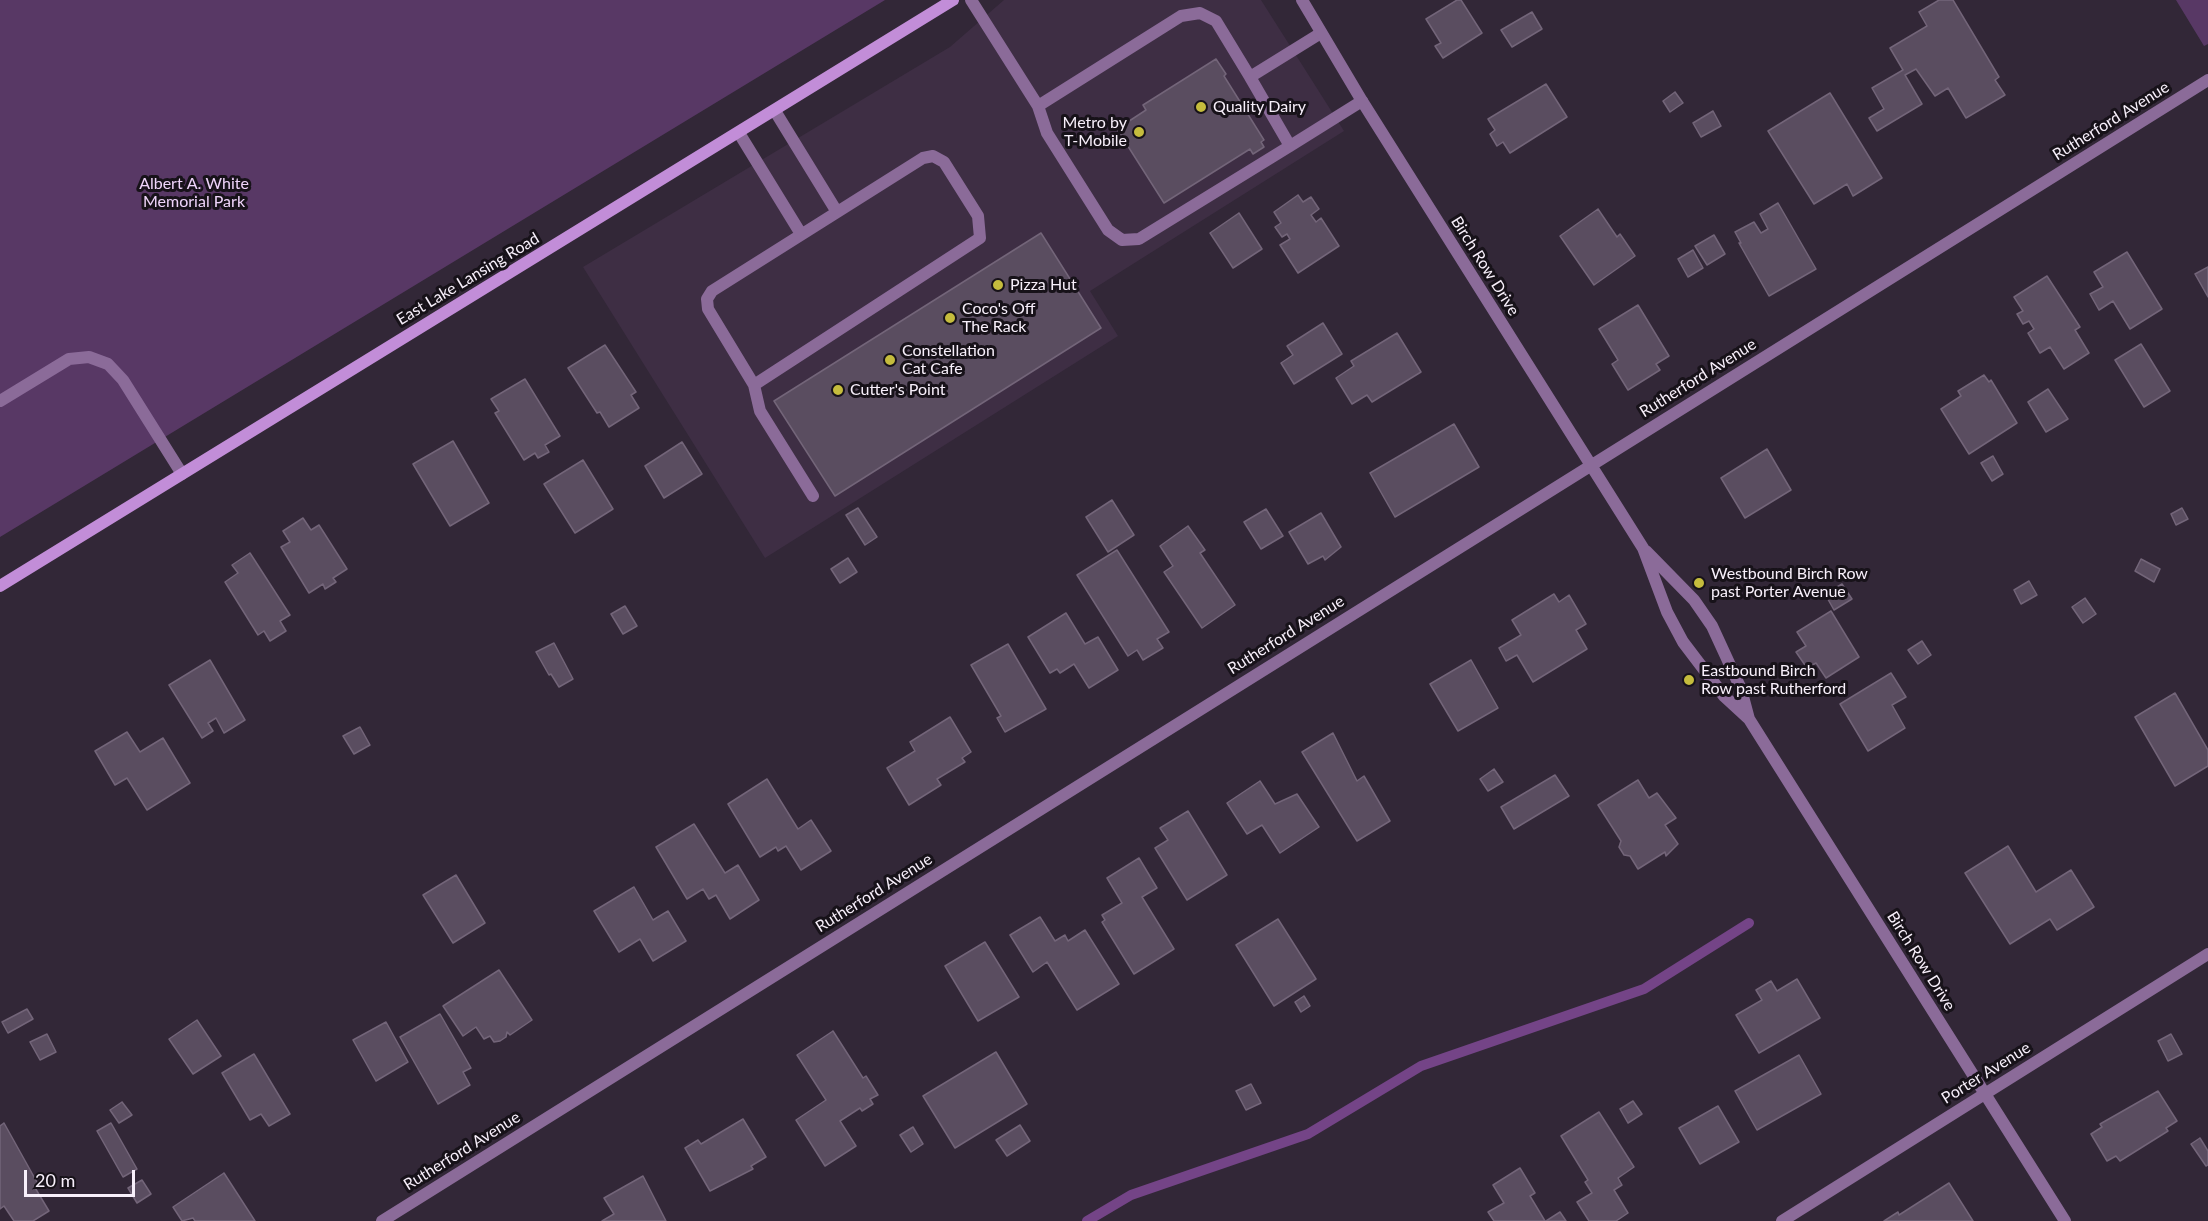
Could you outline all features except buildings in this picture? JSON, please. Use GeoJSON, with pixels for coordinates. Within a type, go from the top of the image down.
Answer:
{"type":"FeatureCollection","features":[{"type":"Feature","properties":{"kind":"main road","name":"East Lake Lansing Road"},"geometry":{"type":"LineString","coordinates":[[0,586],[953,0]]}},
{"type":"Feature","properties":{"kind":"street"},"geometry":{"type":"LineString","coordinates":[[971,0],[1038,106],[1047,133],[1059,153],[1108,230],[1122,240],[1139,239],[1362,101]]}},
{"type":"Feature","properties":{"kind":"street","name":"Birch Row Drive"},"geometry":{"type":"LineString","coordinates":[[1302,0],[1362,101],[1643,548],[1694,600],[1712,626],[1741,689],[1749,719]]}},
{"type":"Feature","properties":{"kind":"street"},"geometry":{"type":"LineString","coordinates":[[1038,106],[1180,16],[1200,13],[1216,21],[1290,146]]}},
{"type":"Feature","properties":{"kind":"street"},"geometry":{"type":"LineString","coordinates":[[1250,77],[1321,33]]}},
{"type":"Feature","properties":{"kind":"street","name":"Rutherford Avenue"},"geometry":{"type":"LineString","coordinates":[[382,1221],[2208,80]]}},
{"type":"Feature","properties":{"kind":"street"},"geometry":{"type":"LineString","coordinates":[[775,111],[837,212]]}},
{"type":"Feature","properties":{"kind":"street"},"geometry":{"type":"LineString","coordinates":[[739,133],[801,234]]}},
{"type":"Feature","properties":{"kind":"street"},"geometry":{"type":"LineString","coordinates":[[754,385],[981,238],[978,216],[944,162],[933,156],[923,158],[712,291],[707,299],[708,309],[754,385],[759,411],[813,496]]}},
{"type":"Feature","properties":{"kind":"street"},"geometry":{"type":"LineString","coordinates":[[0,401],[69,359],[89,357],[108,364],[123,380],[182,474]]}},
{"type":"Feature","properties":{"kind":"street","name":"Birch Row Drive"},"geometry":{"type":"LineString","coordinates":[[1643,548],[1667,612],[1683,642],[1724,696],[1749,719],[2065,1221]]}},
{"type":"Feature","properties":{"kind":"street","name":"Porter Avenue"},"geometry":{"type":"LineString","coordinates":[[1782,1221],[2208,954]]}},
{"type":"Feature","properties":{"kind":"shaded area"},"geometry":{"type":"Polygon","coordinates":[[[1004,0],[1261,0],[1344,131],[1090,291],[1118,336],[765,558],[583,267],[950,47],[1004,0]]]}},
{"type":"Feature","properties":{"kind":"green space","name":"Albert A. White Memorial Park"},"geometry":{"type":"Polygon","coordinates":[[[0,0],[885,0],[0,537],[0,0]]]}},
{"type":"Feature","properties":{"kind":"green space"},"geometry":{"type":"Polygon","coordinates":[[[2176,0],[2208,0],[2208,44],[2204,46],[2176,0]]]}},
{"type":"Feature","properties":{"kind":"waterway"},"geometry":{"type":"LineString","coordinates":[[1087,1221],[1131,1195],[1308,1134],[1421,1066],[1644,989],[1749,923]]}},
{"type":"Feature","properties":{"kind":"place","name":"Quality Dairy"},"geometry":{"type":"Point","coordinates":[1201,107]}},
{"type":"Feature","properties":{"kind":"place","name":"Metro by T-Mobile"},"geometry":{"type":"Point","coordinates":[1139,132]}},
{"type":"Feature","properties":{"kind":"place","name":"Pizza Hut"},"geometry":{"type":"Point","coordinates":[998,285]}},
{"type":"Feature","properties":{"kind":"place","name":"Coco's Off The Rack"},"geometry":{"type":"Point","coordinates":[950,318]}},
{"type":"Feature","properties":{"kind":"place","name":"Constellation Cat Cafe"},"geometry":{"type":"Point","coordinates":[890,360]}},
{"type":"Feature","properties":{"kind":"place","name":"Cutter's Point"},"geometry":{"type":"Point","coordinates":[838,390]}},
{"type":"Feature","properties":{"kind":"place","name":"Westbound Birch Row past Porter Avenue"},"geometry":{"type":"Point","coordinates":[1699,583]}},
{"type":"Feature","properties":{"kind":"place","name":"Eastbound Birch Row past Rutherford"},"geometry":{"type":"Point","coordinates":[1689,680]}}]}
